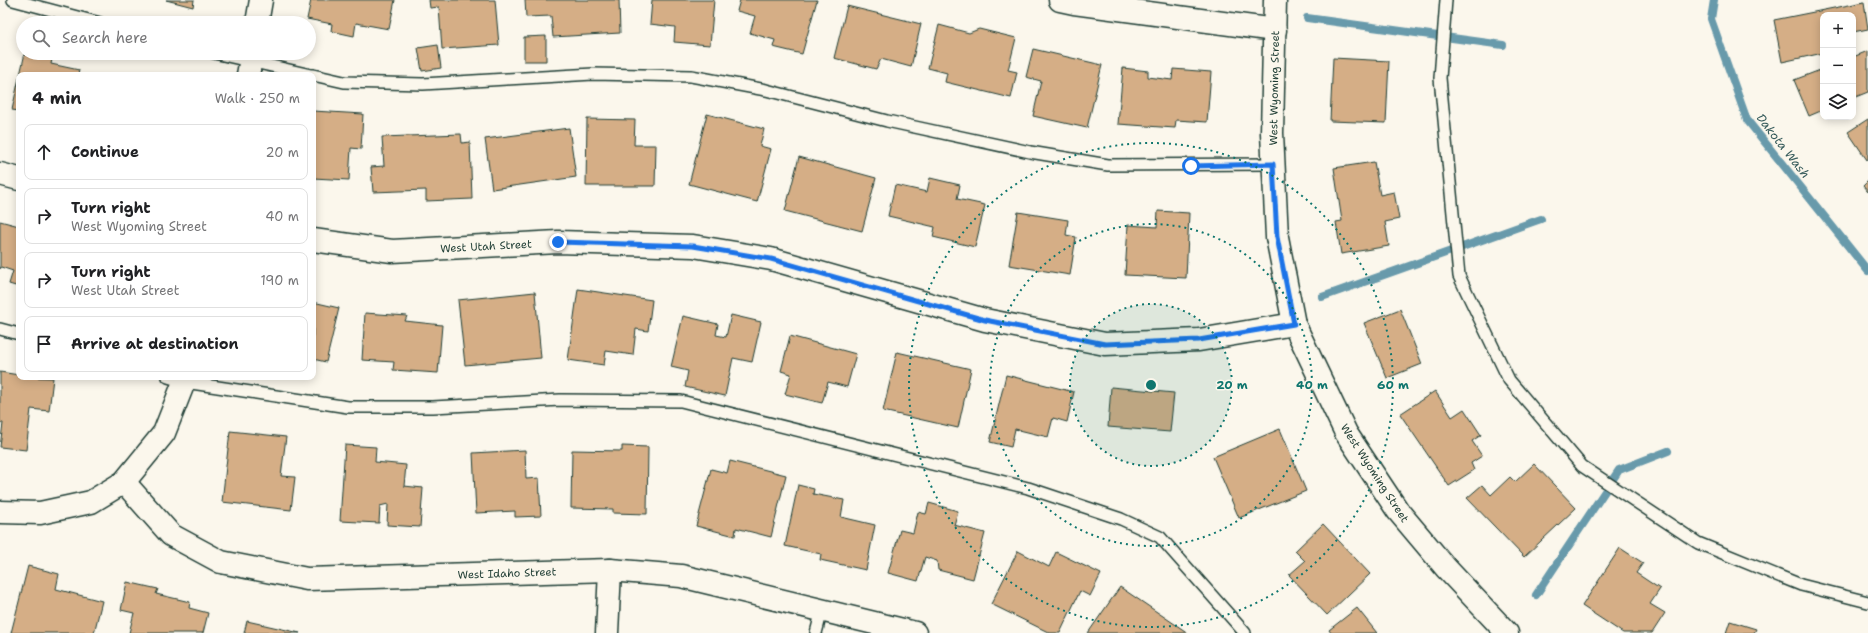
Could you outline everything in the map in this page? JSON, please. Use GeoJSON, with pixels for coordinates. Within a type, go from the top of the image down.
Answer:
{"type":"FeatureCollection","features":[{"type":"Feature","properties":{"kind":"street"},"geometry":{"type":"LineString","coordinates":[[258,16],[260,0]]}},
{"type":"Feature","properties":{"kind":"street"},"geometry":{"type":"LineString","coordinates":[[1060,0],[1275,30]]}},
{"type":"Feature","properties":{"kind":"street","name":"West Wyoming Street"},"geometry":{"type":"LineString","coordinates":[[1275,0],[1272,133],[1277,237],[1294,324],[1346,433],[1398,512],[1446,568],[1507,633]]}},
{"type":"Feature","properties":{"kind":"street"},"geometry":{"type":"LineString","coordinates":[[0,174],[16,178]]}},
{"type":"Feature","properties":{"kind":"street","name":"West Utah Street"},"geometry":{"type":"LineString","coordinates":[[316,240],[392,252],[558,242],[693,246],[771,259],[985,320],[1105,344],[1199,340],[1294,324]]}},
{"type":"Feature","properties":{"kind":"street"},"geometry":{"type":"LineString","coordinates":[[0,512],[40,513],[91,502],[124,482],[164,433],[179,380]]}},
{"type":"Feature","properties":{"kind":"street","name":"West Idaho Street"},"geometry":{"type":"LineString","coordinates":[[124,482],[171,534],[221,562],[307,579],[610,570],[681,576],[915,633]]}},
{"type":"Feature","properties":{"kind":"street"},"geometry":{"type":"LineString","coordinates":[[607,633],[610,570]]}},
{"type":"Feature","properties":{"kind":"lane"},"geometry":{"type":"LineString","coordinates":[[13,0],[74,16]]}},
{"type":"Feature","properties":{"kind":"lane"},"geometry":{"type":"LineString","coordinates":[[1446,0],[1440,78],[1459,276],[1509,380],[1582,466],[1698,543],[1801,585],[1868,602]]}},
{"type":"Feature","properties":{"kind":"lane"},"geometry":{"type":"LineString","coordinates":[[239,60],[296,72]]}},
{"type":"Feature","properties":{"kind":"lane"},"geometry":{"type":"LineString","coordinates":[[316,76],[344,82],[424,84],[593,74],[691,76],[766,90],[887,121],[1030,152],[1108,165],[1273,164]]}},
{"type":"Feature","properties":{"kind":"lane"},"geometry":{"type":"LineString","coordinates":[[0,329],[16,333]]}},
{"type":"Feature","properties":{"kind":"lane"},"geometry":{"type":"LineString","coordinates":[[185,380],[348,407],[433,407],[560,400],[681,401],[1028,488],[1121,519],[1160,537],[1245,633]]}},
{"type":"Feature","properties":{"kind":"lane"},"geometry":{"type":"LineString","coordinates":[[816,633],[822,610]]}},
{"type":"Feature","properties":{"kind":"building"},"geometry":{"type":"Polygon","coordinates":[[[166,0],[194,0],[193,7],[166,0]]]}},
{"type":"Feature","properties":{"kind":"building"},"geometry":{"type":"Polygon","coordinates":[[[311,0],[395,0],[389,29],[356,23],[354,36],[331,31],[332,24],[316,21],[316,16],[308,16],[311,0]]]}},
{"type":"Feature","properties":{"kind":"building"},"geometry":{"type":"Polygon","coordinates":[[[429,0],[495,0],[499,45],[442,49],[439,7],[430,8],[429,0]]]}},
{"type":"Feature","properties":{"kind":"building"},"geometry":{"type":"Polygon","coordinates":[[[525,0],[619,0],[620,33],[553,37],[551,16],[526,17],[525,0]]]}},
{"type":"Feature","properties":{"kind":"building"},"geometry":{"type":"Polygon","coordinates":[[[652,0],[714,0],[710,45],[674,42],[675,27],[650,24],[652,0]]]}},
{"type":"Feature","properties":{"kind":"building"},"geometry":{"type":"Polygon","coordinates":[[[740,0],[817,0],[802,54],[773,47],[775,40],[750,33],[755,16],[737,11],[740,0]]]}},
{"type":"Feature","properties":{"kind":"building"},"geometry":{"type":"Polygon","coordinates":[[[1864,2],[1868,29],[1856,31],[1856,12],[1820,12],[1820,54],[1782,62],[1774,20],[1864,2]]]}},
{"type":"Feature","properties":{"kind":"building"},"geometry":{"type":"Polygon","coordinates":[[[847,6],[921,24],[911,67],[881,59],[876,69],[834,58],[847,6]]]}},
{"type":"Feature","properties":{"kind":"building"},"geometry":{"type":"Polygon","coordinates":[[[939,25],[969,33],[979,29],[1016,38],[1008,70],[1017,72],[1011,98],[945,82],[947,73],[928,68],[939,25]]]}},
{"type":"Feature","properties":{"kind":"building"},"geometry":{"type":"Polygon","coordinates":[[[546,36],[546,61],[524,61],[524,37],[546,36]]]}},
{"type":"Feature","properties":{"kind":"building"},"geometry":{"type":"Polygon","coordinates":[[[438,45],[441,68],[422,71],[418,48],[438,45]]]}},
{"type":"Feature","properties":{"kind":"building"},"geometry":{"type":"Polygon","coordinates":[[[1033,49],[1102,65],[1087,128],[1033,116],[1041,81],[1026,77],[1033,49]]]}},
{"type":"Feature","properties":{"kind":"building"},"geometry":{"type":"Polygon","coordinates":[[[1868,51],[1868,92],[1856,97],[1856,84],[1856,56],[1868,51]]]}},
{"type":"Feature","properties":{"kind":"building"},"geometry":{"type":"Polygon","coordinates":[[[1333,58],[1389,61],[1386,123],[1330,121],[1333,58]]]}},
{"type":"Feature","properties":{"kind":"building"},"geometry":{"type":"Polygon","coordinates":[[[23,60],[52,60],[51,64],[79,70],[79,72],[21,72],[23,60]]]}},
{"type":"Feature","properties":{"kind":"building"},"geometry":{"type":"Polygon","coordinates":[[[1123,68],[1148,71],[1148,77],[1172,80],[1173,69],[1211,72],[1207,122],[1176,120],[1175,128],[1118,124],[1123,68]]]}},
{"type":"Feature","properties":{"kind":"building"},"geometry":{"type":"Polygon","coordinates":[[[1820,70],[1820,111],[1809,116],[1794,80],[1820,70]]]}},
{"type":"Feature","properties":{"kind":"building"},"geometry":{"type":"Polygon","coordinates":[[[16,92],[16,111],[12,110],[16,92]]]}},
{"type":"Feature","properties":{"kind":"building"},"geometry":{"type":"Polygon","coordinates":[[[316,111],[363,114],[361,149],[351,148],[349,180],[316,178],[316,111]]]}},
{"type":"Feature","properties":{"kind":"building"},"geometry":{"type":"Polygon","coordinates":[[[707,114],[764,129],[760,146],[771,149],[757,202],[689,184],[707,114]]]}},
{"type":"Feature","properties":{"kind":"building"},"geometry":{"type":"Polygon","coordinates":[[[587,119],[635,120],[634,145],[656,145],[655,186],[586,186],[587,119]]]}},
{"type":"Feature","properties":{"kind":"building"},"geometry":{"type":"Polygon","coordinates":[[[1868,119],[1868,159],[1867,160],[1848,132],[1868,119]]]}},
{"type":"Feature","properties":{"kind":"building"},"geometry":{"type":"Polygon","coordinates":[[[569,128],[576,177],[492,189],[485,139],[569,128]]]}},
{"type":"Feature","properties":{"kind":"building"},"geometry":{"type":"Polygon","coordinates":[[[461,134],[462,143],[470,142],[472,199],[426,201],[426,190],[373,192],[371,167],[384,166],[382,137],[461,134]]]}},
{"type":"Feature","properties":{"kind":"building"},"geometry":{"type":"Polygon","coordinates":[[[799,157],[876,178],[862,231],[785,211],[799,157]]]}},
{"type":"Feature","properties":{"kind":"building"},"geometry":{"type":"Polygon","coordinates":[[[1374,162],[1380,195],[1394,192],[1399,219],[1385,222],[1389,246],[1341,254],[1336,222],[1342,221],[1334,168],[1374,162]]]}},
{"type":"Feature","properties":{"kind":"building"},"geometry":{"type":"Polygon","coordinates":[[[930,178],[960,185],[957,199],[985,205],[975,247],[933,237],[935,227],[888,216],[895,185],[927,192],[930,178]]]}},
{"type":"Feature","properties":{"kind":"building"},"geometry":{"type":"Polygon","coordinates":[[[1868,181],[1868,192],[1863,186],[1868,181]]]}},
{"type":"Feature","properties":{"kind":"building"},"geometry":{"type":"Polygon","coordinates":[[[1158,211],[1189,213],[1186,278],[1125,275],[1128,225],[1157,227],[1158,211]]]}},
{"type":"Feature","properties":{"kind":"building"},"geometry":{"type":"Polygon","coordinates":[[[1018,212],[1068,220],[1066,235],[1076,237],[1070,275],[1009,265],[1018,212]]]}},
{"type":"Feature","properties":{"kind":"building"},"geometry":{"type":"Polygon","coordinates":[[[0,221],[16,225],[16,286],[9,284],[13,271],[1,267],[0,269],[0,221]]]}},
{"type":"Feature","properties":{"kind":"building"},"geometry":{"type":"Polygon","coordinates":[[[578,289],[652,300],[648,331],[636,329],[633,355],[606,351],[604,365],[568,360],[578,289]]]}},
{"type":"Feature","properties":{"kind":"building"},"geometry":{"type":"Polygon","coordinates":[[[535,292],[541,358],[465,365],[458,300],[535,292]]]}},
{"type":"Feature","properties":{"kind":"building"},"geometry":{"type":"Polygon","coordinates":[[[316,303],[339,308],[326,362],[316,360],[316,303]]]}},
{"type":"Feature","properties":{"kind":"building"},"geometry":{"type":"Polygon","coordinates":[[[1400,309],[1422,364],[1387,378],[1364,323],[1400,309]]]}},
{"type":"Feature","properties":{"kind":"building"},"geometry":{"type":"Polygon","coordinates":[[[365,313],[407,316],[405,321],[442,325],[438,373],[393,370],[394,362],[362,360],[365,313]]]}},
{"type":"Feature","properties":{"kind":"building"},"geometry":{"type":"Polygon","coordinates":[[[731,315],[761,322],[752,362],[733,358],[725,396],[685,387],[688,371],[671,367],[683,316],[718,324],[716,335],[726,337],[731,315]]]}},
{"type":"Feature","properties":{"kind":"building"},"geometry":{"type":"Polygon","coordinates":[[[790,336],[856,354],[847,387],[828,382],[822,403],[785,394],[791,374],[781,371],[790,336]]]}},
{"type":"Feature","properties":{"kind":"building"},"geometry":{"type":"Polygon","coordinates":[[[897,352],[971,369],[958,428],[883,411],[897,352]]]}},
{"type":"Feature","properties":{"kind":"building"},"geometry":{"type":"Polygon","coordinates":[[[0,372],[16,375],[16,380],[53,380],[49,411],[31,409],[26,450],[0,447],[3,423],[0,423],[0,372]]]}},
{"type":"Feature","properties":{"kind":"building"},"geometry":{"type":"Polygon","coordinates":[[[1006,375],[1074,392],[1067,422],[1053,418],[1048,437],[1015,429],[1011,447],[990,442],[1006,375]]]}},
{"type":"Feature","properties":{"kind":"building"},"geometry":{"type":"Polygon","coordinates":[[[1111,387],[1174,393],[1170,432],[1108,427],[1111,387]]]}},
{"type":"Feature","properties":{"kind":"building"},"geometry":{"type":"Polygon","coordinates":[[[1435,391],[1452,417],[1464,409],[1481,435],[1472,441],[1482,456],[1471,463],[1474,470],[1449,486],[1400,414],[1435,391]]]}},
{"type":"Feature","properties":{"kind":"building"},"geometry":{"type":"Polygon","coordinates":[[[1280,429],[1306,491],[1239,518],[1213,457],[1280,429]]]}},
{"type":"Feature","properties":{"kind":"building"},"geometry":{"type":"Polygon","coordinates":[[[230,431],[286,437],[281,476],[295,477],[291,510],[222,502],[230,431]]]}},
{"type":"Feature","properties":{"kind":"building"},"geometry":{"type":"Polygon","coordinates":[[[345,445],[376,447],[375,462],[406,465],[404,486],[423,488],[420,527],[387,525],[388,504],[380,506],[379,523],[340,521],[345,445]]]}},
{"type":"Feature","properties":{"kind":"building"},"geometry":{"type":"Polygon","coordinates":[[[622,446],[648,447],[647,514],[613,513],[613,509],[571,508],[572,450],[622,451],[622,446]]]}},
{"type":"Feature","properties":{"kind":"building"},"geometry":{"type":"Polygon","coordinates":[[[525,450],[526,479],[539,478],[541,516],[515,517],[515,511],[476,513],[473,453],[525,450]]]}},
{"type":"Feature","properties":{"kind":"building"},"geometry":{"type":"Polygon","coordinates":[[[730,461],[786,475],[771,537],[736,528],[735,536],[696,526],[711,469],[727,473],[730,461]]]}},
{"type":"Feature","properties":{"kind":"building"},"geometry":{"type":"Polygon","coordinates":[[[1534,464],[1576,508],[1524,557],[1467,498],[1482,485],[1491,495],[1510,477],[1515,482],[1534,464]]]}},
{"type":"Feature","properties":{"kind":"building"},"geometry":{"type":"Polygon","coordinates":[[[798,485],[814,489],[813,494],[844,500],[841,517],[875,525],[866,570],[820,560],[821,554],[785,546],[798,485]]]}},
{"type":"Feature","properties":{"kind":"building"},"geometry":{"type":"Polygon","coordinates":[[[929,503],[958,511],[954,525],[985,533],[973,579],[938,570],[937,561],[925,557],[918,581],[888,573],[900,530],[913,533],[918,512],[926,514],[929,503]]]}},
{"type":"Feature","properties":{"kind":"building"},"geometry":{"type":"Polygon","coordinates":[[[1323,524],[1370,574],[1327,615],[1289,575],[1305,561],[1295,551],[1323,524]]]}},
{"type":"Feature","properties":{"kind":"building"},"geometry":{"type":"Polygon","coordinates":[[[1620,548],[1643,563],[1636,573],[1660,589],[1650,604],[1665,613],[1652,633],[1623,633],[1582,606],[1620,548]]]}},
{"type":"Feature","properties":{"kind":"building"},"geometry":{"type":"Polygon","coordinates":[[[1018,551],[1049,567],[1056,552],[1101,574],[1090,596],[1080,591],[1060,633],[1050,633],[991,604],[1018,551]]]}},
{"type":"Feature","properties":{"kind":"building"},"geometry":{"type":"Polygon","coordinates":[[[28,566],[59,574],[56,589],[102,601],[94,633],[11,633],[28,566]]]}},
{"type":"Feature","properties":{"kind":"building"},"geometry":{"type":"Polygon","coordinates":[[[127,582],[158,589],[156,594],[190,602],[189,608],[208,613],[203,633],[129,633],[134,613],[121,610],[127,582]]]}},
{"type":"Feature","properties":{"kind":"building"},"geometry":{"type":"Polygon","coordinates":[[[1120,587],[1188,633],[1088,633],[1120,587]]]}},
{"type":"Feature","properties":{"kind":"building"},"geometry":{"type":"Polygon","coordinates":[[[1357,608],[1377,633],[1331,633],[1329,630],[1357,608]]]}},
{"type":"Feature","properties":{"kind":"building"},"geometry":{"type":"Polygon","coordinates":[[[247,621],[300,633],[244,633],[247,621]]]}},
{"type":"Feature","properties":{"kind":"building"},"geometry":{"type":"Polygon","coordinates":[[[1730,621],[1756,629],[1754,633],[1726,633],[1730,621]]]}},
{"type":"Feature","properties":{"kind":"waterway","name":"Dakota Wash"},"geometry":{"type":"LineString","coordinates":[[1714,0],[1711,19],[1747,120],[1868,271]]}},
{"type":"Feature","properties":{"kind":"waterway"},"geometry":{"type":"LineString","coordinates":[[1307,18],[1503,45]]}},
{"type":"Feature","properties":{"kind":"waterway"},"geometry":{"type":"LineString","coordinates":[[1322,297],[1541,219]]}},
{"type":"Feature","properties":{"kind":"waterway"},"geometry":{"type":"LineString","coordinates":[[1536,595],[1619,470],[1668,451]]}},
{"type":"Feature","properties":{"kind":"route"},"geometry":{"type":"LineString","coordinates":[[558,242],[693,246],[771,259],[985,320],[1105,344],[1199,340],[1294,324],[1277,237],[1273,164],[1191,166]]}}]}
